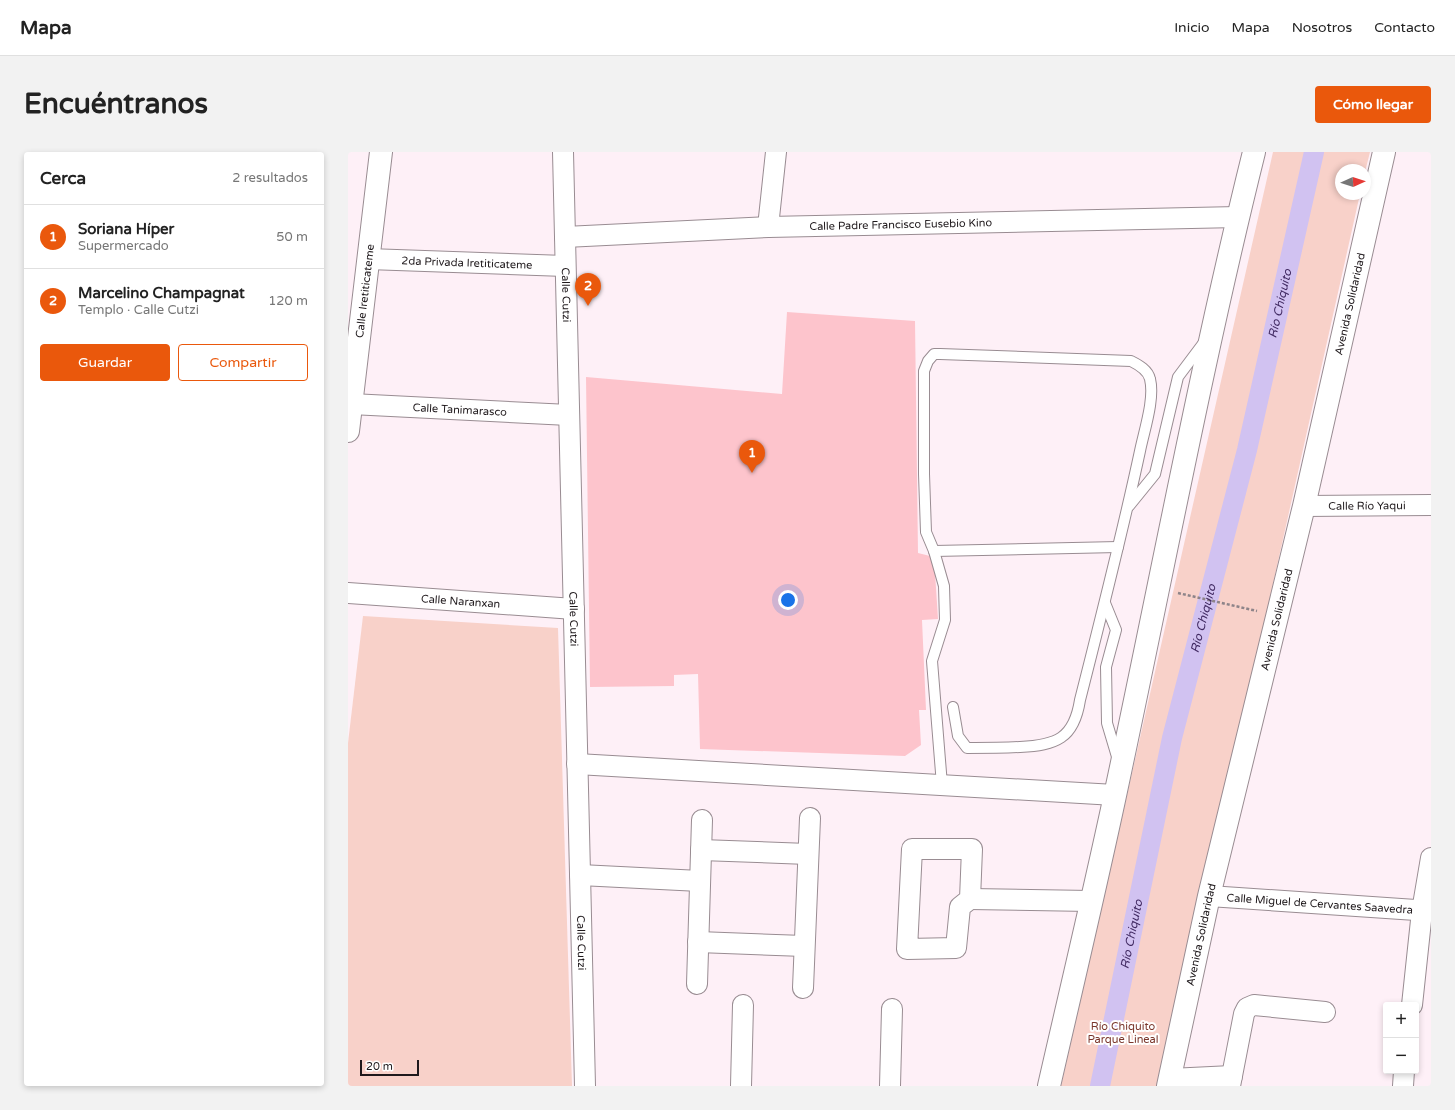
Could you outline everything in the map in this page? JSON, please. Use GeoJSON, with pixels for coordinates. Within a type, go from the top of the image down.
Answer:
{"type":"FeatureCollection","features":[{"type":"Feature","properties":{"kind":"main road","name":"Calle Iretiticateme"},"geometry":{"type":"LineString","coordinates":[[348,431],[380,152]]}},
{"type":"Feature","properties":{"kind":"main road"},"geometry":{"type":"LineString","coordinates":[[1050,1086],[1090,901],[1121,769],[1238,217],[1254,152]]}},
{"type":"Feature","properties":{"kind":"main road","name":"Avenida Solidaridad"},"geometry":{"type":"LineString","coordinates":[[1169,1083],[1209,896],[1304,506],[1384,152]]}},
{"type":"Feature","properties":{"kind":"street","name":"Calle Cutzi"},"geometry":{"type":"LineString","coordinates":[[563,152],[585,1086]]}},
{"type":"Feature","properties":{"kind":"street"},"geometry":{"type":"LineString","coordinates":[[768,227],[776,152]]}},
{"type":"Feature","properties":{"kind":"street","name":"Calle Padre Francisco Eusebio Kino"},"geometry":{"type":"LineString","coordinates":[[565,237],[768,227],[1238,217]]}},
{"type":"Feature","properties":{"kind":"street","name":"2da Privada Iretiticateme"},"geometry":{"type":"LineString","coordinates":[[368,259],[565,266]]}},
{"type":"Feature","properties":{"kind":"street","name":"Calle Tanimarasco"},"geometry":{"type":"LineString","coordinates":[[351,404],[569,415]]}},
{"type":"Feature","properties":{"kind":"street","name":"Calle Río Yaqui"},"geometry":{"type":"LineString","coordinates":[[1304,506],[1431,504]]}},
{"type":"Feature","properties":{"kind":"street","name":"Calle Naranxan"},"geometry":{"type":"LineString","coordinates":[[348,593],[574,610]]}},
{"type":"Feature","properties":{"kind":"street"},"geometry":{"type":"LineString","coordinates":[[577,764],[1115,795]]}},
{"type":"Feature","properties":{"kind":"street"},"geometry":{"type":"LineString","coordinates":[[803,988],[810,818]]}},
{"type":"Feature","properties":{"kind":"street"},"geometry":{"type":"LineString","coordinates":[[697,984],[702,820]]}},
{"type":"Feature","properties":{"kind":"street"},"geometry":{"type":"LineString","coordinates":[[970,899],[972,849],[912,849],[907,949],[956,948],[960,907],[970,899],[1090,901]]}},
{"type":"Feature","properties":{"kind":"street"},"geometry":{"type":"LineString","coordinates":[[701,850],[808,854]]}},
{"type":"Feature","properties":{"kind":"street"},"geometry":{"type":"LineString","coordinates":[[1412,1002],[1426,911],[1431,858]]}},
{"type":"Feature","properties":{"kind":"street"},"geometry":{"type":"LineString","coordinates":[[580,876],[700,881]]}},
{"type":"Feature","properties":{"kind":"street","name":"Calle Miguel de Cervantes Saavedra"},"geometry":{"type":"LineString","coordinates":[[1209,896],[1426,911]]}},
{"type":"Feature","properties":{"kind":"street"},"geometry":{"type":"LineString","coordinates":[[698,942],[804,946]]}},
{"type":"Feature","properties":{"kind":"street"},"geometry":{"type":"LineString","coordinates":[[1169,1083],[1231,1081],[1244,1014],[1247,1008],[1254,1005],[1325,1012]]}},
{"type":"Feature","properties":{"kind":"street"},"geometry":{"type":"LineString","coordinates":[[741,1086],[743,1006]]}},
{"type":"Feature","properties":{"kind":"street"},"geometry":{"type":"LineString","coordinates":[[890,1086],[892,1009]]}},
{"type":"Feature","properties":{"kind":"street"},"geometry":{"type":"LineString","coordinates":[[1403,1086],[1404,1074]]}},
{"type":"Feature","properties":{"kind":"lane"},"geometry":{"type":"LineString","coordinates":[[1128,507],[1155,474],[1178,377],[1214,328]]}},
{"type":"Feature","properties":{"kind":"lane"},"geometry":{"type":"LineString","coordinates":[[942,785],[932,661],[945,620],[944,586],[934,551],[926,532],[924,371],[928,361],[934,354],[1131,361],[1143,367],[1150,378],[1151,393],[1128,507],[1077,716],[1069,730],[1058,740],[1043,746],[967,748],[958,736],[953,707]]}},
{"type":"Feature","properties":{"kind":"lane"},"geometry":{"type":"LineString","coordinates":[[934,551],[1118,547]]}},
{"type":"Feature","properties":{"kind":"lane"},"geometry":{"type":"LineString","coordinates":[[1105,602],[1116,630],[1106,667],[1107,723],[1121,769]]}},
{"type":"Feature","properties":{"kind":"path"},"geometry":{"type":"LineString","coordinates":[[1179,593],[1260,611]]}},
{"type":"Feature","properties":{"kind":"green space","name":"Río Chiquito Parque Lineal"},"geometry":{"type":"Polygon","coordinates":[[[1273,152],[1370,152],[1367,164],[1335,164],[1335,200],[1359,200],[1161,1086],[1061,1086],[1273,152]]]}},
{"type":"Feature","properties":{"kind":"green space"},"geometry":{"type":"Polygon","coordinates":[[[363,616],[558,628],[572,1086],[348,1086],[348,743],[363,616]]]}},
{"type":"Feature","properties":{"kind":"building"},"geometry":{"type":"Polygon","coordinates":[[[787,312],[915,321],[918,553],[934,557],[938,619],[922,620],[926,710],[919,710],[921,745],[905,756],[700,749],[698,674],[674,675],[674,686],[590,687],[586,377],[782,394],[787,312]]]}},
{"type":"Feature","properties":{"kind":"waterway","name":"Río Chiquito"},"geometry":{"type":"LineString","coordinates":[[1100,1086],[1172,738],[1247,450],[1314,152]]}},
{"type":"Feature","properties":{"kind":"place","name":"Marcelino Champagnat"},"geometry":{"type":"Point","coordinates":[588,306]}},
{"type":"Feature","properties":{"kind":"place","name":"Soriana Híper"},"geometry":{"type":"Point","coordinates":[752,473]}}]}
